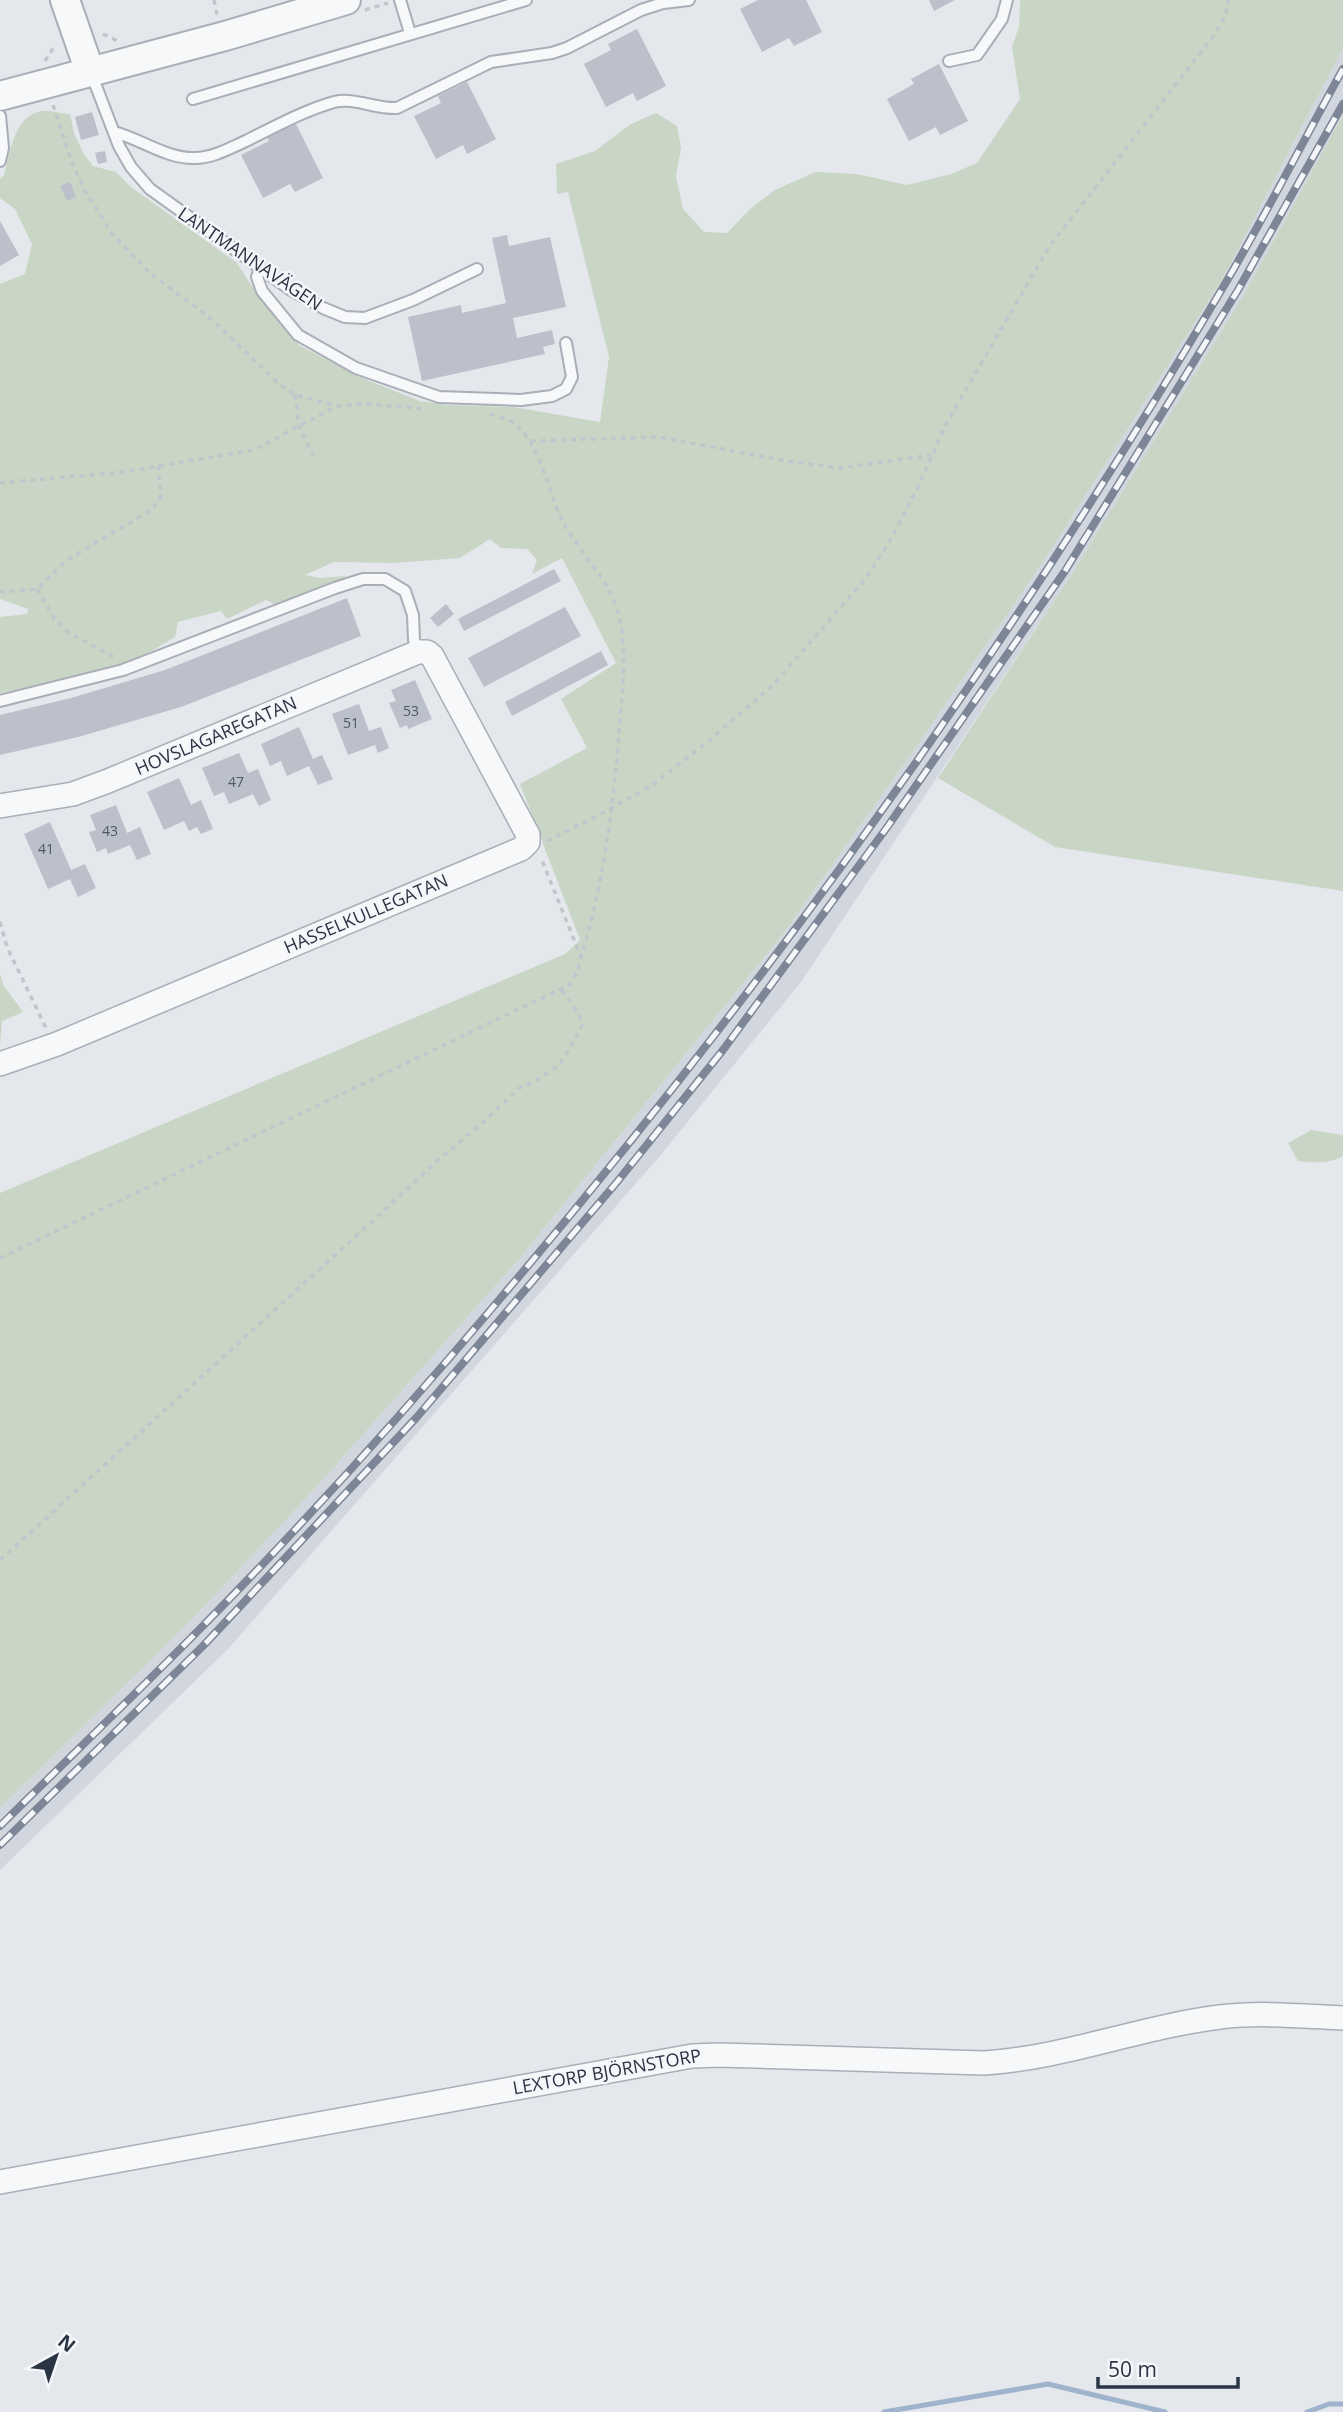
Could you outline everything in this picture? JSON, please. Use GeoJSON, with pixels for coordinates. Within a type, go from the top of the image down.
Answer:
{"type":"FeatureCollection","features":[{"type":"Feature","properties":{"kind":"street"},"geometry":{"type":"LineString","coordinates":[[65,0],[90,72]]}},
{"type":"Feature","properties":{"kind":"street"},"geometry":{"type":"LineString","coordinates":[[0,96],[239,33],[346,0]]}},
{"type":"Feature","properties":{"kind":"street"},"geometry":{"type":"LineString","coordinates":[[423,652],[432,656],[532,844]]}},
{"type":"Feature","properties":{"kind":"street","name":"HOVSLAGAREGATAN"},"geometry":{"type":"LineString","coordinates":[[0,806],[73,794],[423,652]]}},
{"type":"Feature","properties":{"kind":"street","name":"HASSELKULLEGATAN"},"geometry":{"type":"LineString","coordinates":[[0,1064],[57,1044],[532,844]]}},
{"type":"Feature","properties":{"kind":"street","name":"LEXTORP BJÖRNSTORP"},"geometry":{"type":"LineString","coordinates":[[0,2182],[692,2056],[719,2054],[984,2063],[1021,2061],[1220,2017],[1258,2015],[1343,2018]]}},
{"type":"Feature","properties":{"kind":"lane"},"geometry":{"type":"LineString","coordinates":[[400,0],[410,33]]}},
{"type":"Feature","properties":{"kind":"lane"},"geometry":{"type":"LineString","coordinates":[[192,99],[526,0]]}},
{"type":"Feature","properties":{"kind":"lane"},"geometry":{"type":"LineString","coordinates":[[114,132],[178,156],[195,158],[216,155],[318,107],[338,101],[353,101],[382,109],[397,108],[491,62],[568,48],[641,10],[663,3],[689,0]]}},
{"type":"Feature","properties":{"kind":"lane"},"geometry":{"type":"LineString","coordinates":[[948,61],[977,55],[1002,19],[1007,0]]}},
{"type":"Feature","properties":{"kind":"lane","name":"LANTMANNAVÄGEN"},"geometry":{"type":"LineString","coordinates":[[90,72],[131,167],[150,189],[260,269],[323,309],[345,317],[365,318],[413,300],[477,269]]}},
{"type":"Feature","properties":{"kind":"lane"},"geometry":{"type":"LineString","coordinates":[[0,116],[4,148],[0,161]]}},
{"type":"Feature","properties":{"kind":"lane"},"geometry":{"type":"LineString","coordinates":[[260,269],[257,277],[262,291],[298,335],[356,369],[439,397],[522,400],[552,396],[566,389],[572,377],[566,342]]}},
{"type":"Feature","properties":{"kind":"lane"},"geometry":{"type":"LineString","coordinates":[[0,701],[123,670],[363,579],[385,579],[405,592],[413,615],[414,640],[423,652]]}},
{"type":"Feature","properties":{"kind":"path"},"geometry":{"type":"LineString","coordinates":[[214,0],[218,20]]}},
{"type":"Feature","properties":{"kind":"path"},"geometry":{"type":"LineString","coordinates":[[581,957],[532,844],[613,807],[651,786],[704,746],[772,685],[867,577],[891,539],[953,411],[1049,247],[1212,38],[1226,15],[1228,0]]}},
{"type":"Feature","properties":{"kind":"path"},"geometry":{"type":"LineString","coordinates":[[42,85],[47,102],[55,109],[72,163],[84,189],[113,235],[151,275],[209,317],[278,383],[295,395],[337,406],[366,404],[428,410]]}},
{"type":"Feature","properties":{"kind":"path"},"geometry":{"type":"LineString","coordinates":[[295,395],[299,426],[313,456]]}},
{"type":"Feature","properties":{"kind":"path"},"geometry":{"type":"LineString","coordinates":[[0,483],[123,472],[254,450],[337,406]]}},
{"type":"Feature","properties":{"kind":"path"},"geometry":{"type":"LineString","coordinates":[[0,1258],[562,990],[574,979],[588,934],[613,807],[624,665],[622,635],[612,594],[569,534],[531,441],[514,423],[490,414],[481,414]]}},
{"type":"Feature","properties":{"kind":"path"},"geometry":{"type":"LineString","coordinates":[[531,441],[659,437],[780,460],[840,468],[932,455]]}},
{"type":"Feature","properties":{"kind":"path"},"geometry":{"type":"LineString","coordinates":[[0,592],[37,589],[66,560],[153,509],[161,496],[158,466]]}},
{"type":"Feature","properties":{"kind":"path"},"geometry":{"type":"LineString","coordinates":[[37,589],[54,618],[69,633],[113,656],[123,670]]}},
{"type":"Feature","properties":{"kind":"path"},"geometry":{"type":"LineString","coordinates":[[0,922],[7,947],[26,990],[57,1044]]}},
{"type":"Feature","properties":{"kind":"path"},"geometry":{"type":"LineString","coordinates":[[0,1560],[436,1161],[522,1086],[534,1082],[558,1066],[582,1025],[579,1015],[562,990]]}},
{"type":"Feature","properties":{"kind":"shaded area"},"geometry":{"type":"Polygon","coordinates":[[[1343,48],[1343,115],[1246,291],[1070,577],[801,982],[659,1157],[227,1650],[0,1870],[0,1808],[192,1619],[310,1494],[519,1259],[783,934],[1047,556],[1223,278],[1343,48]]]}},
{"type":"Feature","properties":{"kind":"green space"},"geometry":{"type":"Polygon","coordinates":[[[1020,0],[1343,0],[1343,48],[1223,278],[1047,556],[783,934],[519,1259],[310,1494],[192,1619],[0,1808],[0,1193],[565,954],[580,940],[520,784],[587,748],[561,699],[616,663],[562,558],[532,574],[537,560],[527,549],[501,548],[490,539],[460,558],[394,563],[334,562],[305,575],[320,578],[346,576],[332,585],[278,606],[266,600],[227,619],[221,611],[178,622],[175,637],[143,656],[93,674],[0,693],[0,617],[27,614],[28,609],[0,599],[0,284],[25,274],[32,244],[15,209],[0,198],[0,179],[4,175],[19,127],[33,114],[42,111],[70,114],[74,133],[93,166],[116,172],[131,187],[237,263],[251,285],[300,346],[367,380],[420,401],[447,405],[513,407],[600,422],[609,357],[568,192],[557,194],[556,164],[595,151],[631,124],[656,113],[677,126],[681,148],[676,176],[683,209],[704,232],[727,233],[750,209],[775,190],[815,172],[857,174],[907,185],[951,174],[977,163],[1020,99],[1012,47],[1019,27],[1020,0]]]}},
{"type":"Feature","properties":{"kind":"green space"},"geometry":{"type":"Polygon","coordinates":[[[1343,115],[1343,891],[1055,847],[938,778],[1070,577],[1246,291],[1343,115]]]}},
{"type":"Feature","properties":{"kind":"green space"},"geometry":{"type":"Polygon","coordinates":[[[0,974],[4,986],[23,1012],[2,1021],[0,1045],[0,974]]]}},
{"type":"Feature","properties":{"kind":"green space"},"geometry":{"type":"Polygon","coordinates":[[[1311,1130],[1343,1135],[1343,1156],[1321,1162],[1298,1161],[1288,1143],[1311,1130]]]}},
{"type":"Feature","properties":{"kind":"building"},"geometry":{"type":"Polygon","coordinates":[[[758,0],[806,0],[822,32],[794,46],[789,38],[762,52],[740,9],[758,0]]]}},
{"type":"Feature","properties":{"kind":"building"},"geometry":{"type":"Polygon","coordinates":[[[929,0],[955,0],[934,11],[929,0]]]}},
{"type":"Feature","properties":{"kind":"building"},"geometry":{"type":"Polygon","coordinates":[[[637,29],[666,86],[637,101],[633,93],[606,107],[584,64],[611,50],[608,44],[637,29]]]}},
{"type":"Feature","properties":{"kind":"building"},"geometry":{"type":"Polygon","coordinates":[[[939,64],[968,121],[940,135],[936,127],[909,141],[887,99],[914,84],[911,79],[939,64]]]}},
{"type":"Feature","properties":{"kind":"building"},"geometry":{"type":"Polygon","coordinates":[[[467,82],[496,139],[467,154],[463,145],[436,159],[414,116],[441,103],[438,96],[467,82]]]}},
{"type":"Feature","properties":{"kind":"building"},"geometry":{"type":"Polygon","coordinates":[[[92,112],[99,135],[81,140],[75,117],[92,112]]]}},
{"type":"Feature","properties":{"kind":"building"},"geometry":{"type":"Polygon","coordinates":[[[294,120],[323,178],[295,192],[290,184],[263,198],[241,155],[269,141],[266,135],[294,120]]]}},
{"type":"Feature","properties":{"kind":"building"},"geometry":{"type":"Polygon","coordinates":[[[105,151],[107,162],[98,164],[95,153],[105,151]]]}},
{"type":"Feature","properties":{"kind":"building"},"geometry":{"type":"Polygon","coordinates":[[[70,182],[76,197],[67,201],[60,186],[70,182]]]}},
{"type":"Feature","properties":{"kind":"building"},"geometry":{"type":"Polygon","coordinates":[[[0,221],[19,255],[0,266],[0,221]]]}},
{"type":"Feature","properties":{"kind":"building"},"geometry":{"type":"Polygon","coordinates":[[[507,235],[509,246],[550,237],[566,307],[513,318],[517,338],[552,330],[555,344],[543,347],[545,354],[422,381],[408,317],[461,305],[462,313],[506,303],[492,238],[507,235]]]}},
{"type":"Feature","properties":{"kind":"building"},"geometry":{"type":"Polygon","coordinates":[[[554,569],[561,581],[464,631],[458,619],[554,569]]]}},
{"type":"Feature","properties":{"kind":"building"},"geometry":{"type":"Polygon","coordinates":[[[347,598],[361,636],[181,707],[78,737],[0,755],[0,715],[71,698],[165,670],[347,598]]]}},
{"type":"Feature","properties":{"kind":"building"},"geometry":{"type":"Polygon","coordinates":[[[446,604],[454,614],[438,627],[430,618],[446,604]]]}},
{"type":"Feature","properties":{"kind":"building"},"geometry":{"type":"Polygon","coordinates":[[[565,607],[581,636],[484,687],[468,658],[565,607]]]}},
{"type":"Feature","properties":{"kind":"building"},"geometry":{"type":"Polygon","coordinates":[[[601,651],[608,665],[512,716],[505,702],[601,651]]]}},
{"type":"Feature","properties":{"kind":"building"},"geometry":{"type":"Polygon","coordinates":[[[415,680],[432,719],[408,729],[407,725],[400,728],[389,703],[396,701],[391,690],[415,680]]]}},
{"type":"Feature","properties":{"kind":"building"},"geometry":{"type":"Polygon","coordinates":[[[359,704],[369,731],[381,727],[389,748],[378,753],[375,745],[348,755],[332,714],[359,704]]]}},
{"type":"Feature","properties":{"kind":"building"},"geometry":{"type":"Polygon","coordinates":[[[299,727],[313,759],[322,755],[333,779],[318,785],[309,766],[287,776],[281,761],[270,766],[261,744],[299,727]]]}},
{"type":"Feature","properties":{"kind":"building"},"geometry":{"type":"Polygon","coordinates":[[[239,753],[248,773],[258,769],[271,800],[259,806],[253,794],[229,804],[224,792],[214,796],[202,768],[239,753]]]}},
{"type":"Feature","properties":{"kind":"building"},"geometry":{"type":"Polygon","coordinates":[[[179,778],[191,805],[201,800],[213,829],[201,834],[197,827],[189,831],[184,821],[164,830],[147,792],[179,778]]]}},
{"type":"Feature","properties":{"kind":"building"},"geometry":{"type":"Polygon","coordinates":[[[116,805],[127,833],[140,827],[151,854],[137,860],[130,845],[108,854],[106,848],[97,852],[89,832],[96,830],[90,815],[116,805]]]}},
{"type":"Feature","properties":{"kind":"building"},"geometry":{"type":"Polygon","coordinates":[[[50,822],[71,870],[85,864],[96,888],[78,897],[70,879],[48,889],[24,834],[50,822]]]}},
{"type":"Feature","properties":{"kind":"waterway"},"geometry":{"type":"LineString","coordinates":[[884,2412],[1048,2384],[1165,2412]]}},
{"type":"Feature","properties":{"kind":"waterway"},"geometry":{"type":"LineString","coordinates":[[1307,2412],[1329,2404],[1343,2404]]}},
{"type":"Feature","properties":{"kind":"railway"},"geometry":{"type":"LineString","coordinates":[[0,1826],[167,1662],[310,1514],[499,1300],[697,1058],[884,808],[1060,550],[1225,284],[1343,69]]}},
{"type":"Feature","properties":{"kind":"railway"},"geometry":{"type":"LineString","coordinates":[[0,1845],[203,1646],[417,1417],[617,1182],[723,1050],[888,826],[1065,571],[1238,290],[1343,104]]}}]}
